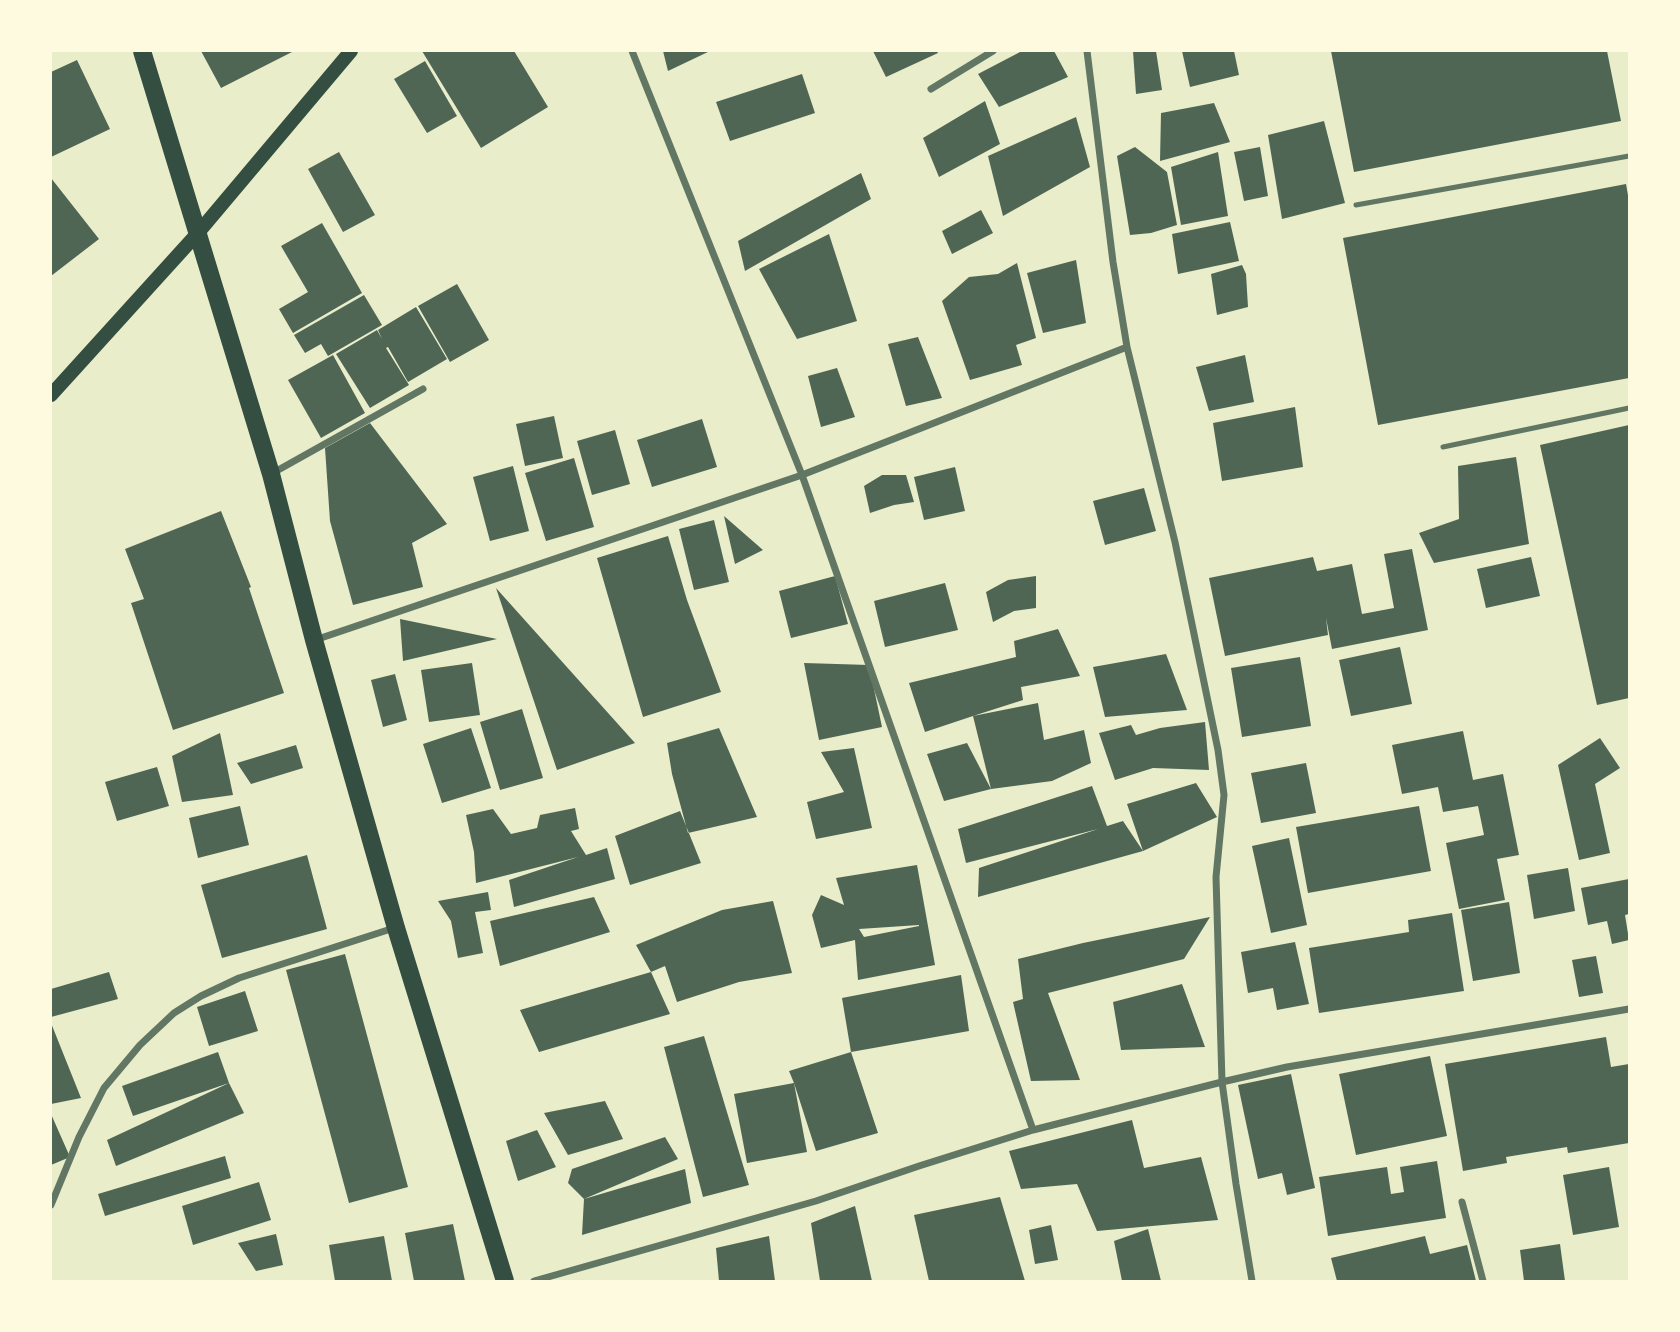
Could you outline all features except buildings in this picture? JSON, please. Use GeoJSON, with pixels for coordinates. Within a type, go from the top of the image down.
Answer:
{"type":"FeatureCollection","features":[{"type":"Feature","properties":{"kind":"main road"},"geometry":{"type":"LineString","coordinates":[[142,51],[271,474],[314,640],[396,928],[505,1281]]}},
{"type":"Feature","properties":{"kind":"main road"},"geometry":{"type":"LineString","coordinates":[[51,395],[197,234],[351,51]]}},
{"type":"Feature","properties":{"kind":"street"},"geometry":{"type":"LineString","coordinates":[[632,51],[802,475],[1033,1130]]}},
{"type":"Feature","properties":{"kind":"street"},"geometry":{"type":"LineString","coordinates":[[931,89],[993,51]]}},
{"type":"Feature","properties":{"kind":"street"},"geometry":{"type":"LineString","coordinates":[[1087,51],[1113,262],[1127,347],[1175,542],[1218,750],[1224,795],[1216,877],[1222,1082],[1252,1281]]}},
{"type":"Feature","properties":{"kind":"street"},"geometry":{"type":"LineString","coordinates":[[314,640],[802,475],[1127,347]]}},
{"type":"Feature","properties":{"kind":"street"},"geometry":{"type":"LineString","coordinates":[[271,474],[423,389]]}},
{"type":"Feature","properties":{"kind":"street"},"geometry":{"type":"LineString","coordinates":[[51,1205],[79,1137],[104,1088],[140,1045],[174,1013],[201,996],[239,978],[396,928]]}},
{"type":"Feature","properties":{"kind":"street"},"geometry":{"type":"LineString","coordinates":[[534,1281],[816,1201],[1033,1130],[1222,1082],[1287,1067],[1629,1009]]}},
{"type":"Feature","properties":{"kind":"street"},"geometry":{"type":"LineString","coordinates":[[1462,1202],[1483,1281]]}},
{"type":"Feature","properties":{"kind":"lane"},"geometry":{"type":"LineString","coordinates":[[1356,205],[1629,156]]}},
{"type":"Feature","properties":{"kind":"lane"},"geometry":{"type":"LineString","coordinates":[[1443,447],[1629,408]]}}]}
